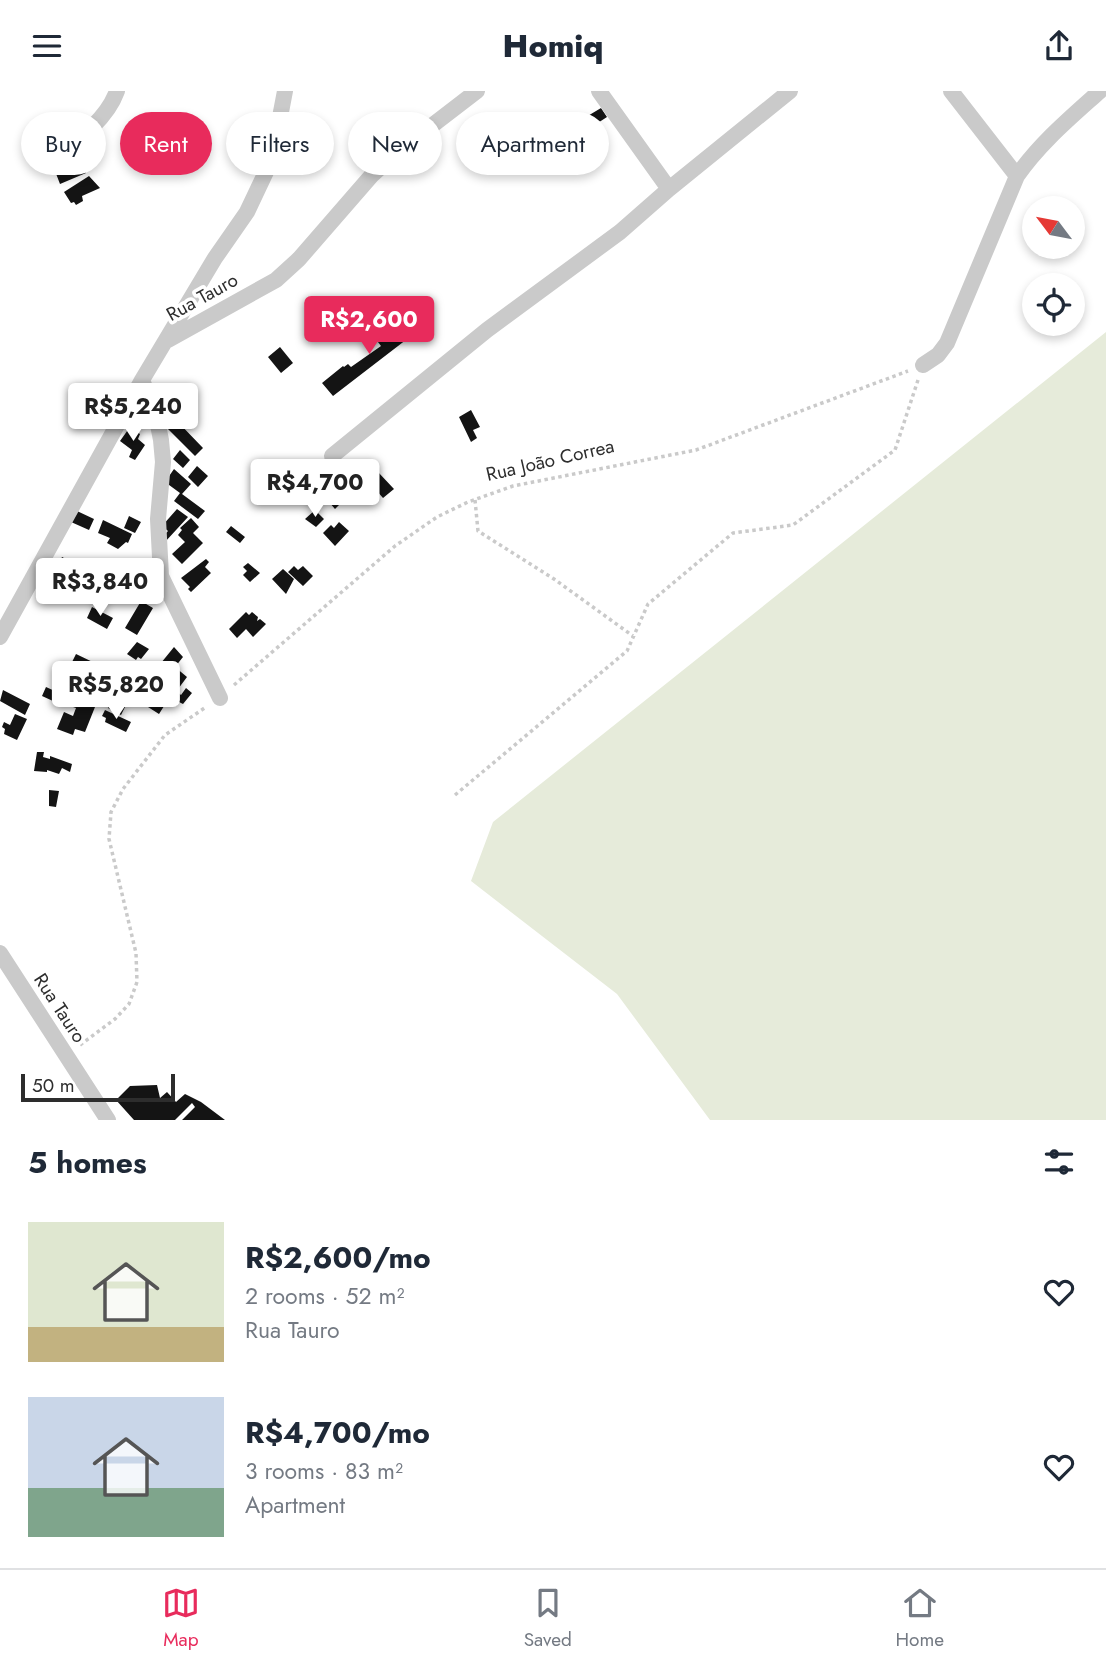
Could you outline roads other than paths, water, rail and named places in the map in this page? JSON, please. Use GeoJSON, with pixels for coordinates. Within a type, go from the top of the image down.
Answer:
{"type":"FeatureCollection","features":[{"type":"Feature","properties":{"kind":"street"},"geometry":{"type":"LineString","coordinates":[[105,112],[117,91]]}},
{"type":"Feature","properties":{"kind":"street"},"geometry":{"type":"LineString","coordinates":[[166,341],[215,258],[247,212],[263,181],[281,124],[285,91]]}},
{"type":"Feature","properties":{"kind":"street","name":"Rua Tauro"},"geometry":{"type":"LineString","coordinates":[[0,637],[166,341],[276,280],[299,259],[372,175],[477,91]]}},
{"type":"Feature","properties":{"kind":"street"},"geometry":{"type":"LineString","coordinates":[[599,91],[669,189]]}},
{"type":"Feature","properties":{"kind":"street"},"geometry":{"type":"LineString","coordinates":[[331,456],[487,330],[620,232],[790,91]]}},
{"type":"Feature","properties":{"kind":"street"},"geometry":{"type":"LineString","coordinates":[[951,91],[1017,176]]}},
{"type":"Feature","properties":{"kind":"street"},"geometry":{"type":"LineString","coordinates":[[923,365],[938,355],[947,343],[1017,176],[1054,132],[1100,91]]}},
{"type":"Feature","properties":{"kind":"street"},"geometry":{"type":"LineString","coordinates":[[142,380],[156,415],[161,440],[163,463],[158,519],[161,576],[220,698]]}},
{"type":"Feature","properties":{"kind":"street","name":"Rua Tauro"},"geometry":{"type":"LineString","coordinates":[[0,953],[108,1120]]}}]}
